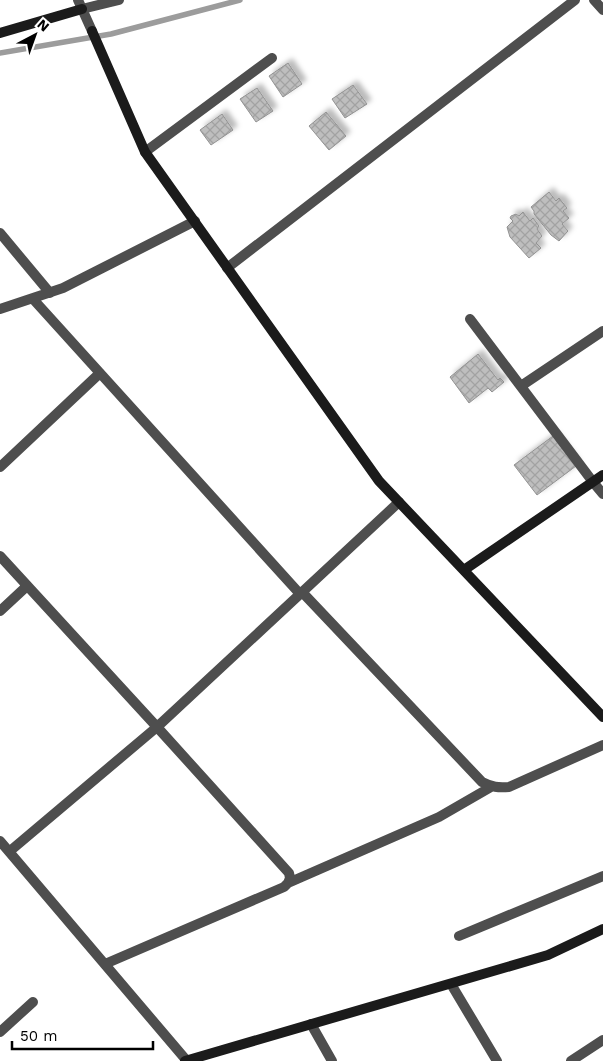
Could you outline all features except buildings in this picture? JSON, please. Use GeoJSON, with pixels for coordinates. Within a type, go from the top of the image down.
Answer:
{"type":"FeatureCollection","features":[{"type":"Feature","properties":{"kind":"street"},"geometry":{"type":"LineString","coordinates":[[0,33],[80,4],[119,0]]}},
{"type":"Feature","properties":{"kind":"street"},"geometry":{"type":"LineString","coordinates":[[228,268],[575,0]]}},
{"type":"Feature","properties":{"kind":"street"},"geometry":{"type":"LineString","coordinates":[[594,0],[603,10]]}},
{"type":"Feature","properties":{"kind":"street"},"geometry":{"type":"LineString","coordinates":[[80,4],[145,152],[379,481],[603,716]]}},
{"type":"Feature","properties":{"kind":"street"},"geometry":{"type":"LineString","coordinates":[[145,152],[272,58]]}},
{"type":"Feature","properties":{"kind":"street"},"geometry":{"type":"LineString","coordinates":[[0,309],[70,285],[195,221]]}},
{"type":"Feature","properties":{"kind":"street"},"geometry":{"type":"LineString","coordinates":[[0,233],[50,293]]}},
{"type":"Feature","properties":{"kind":"street"},"geometry":{"type":"LineString","coordinates":[[32,299],[301,593],[482,782],[491,787],[509,787],[603,745]]}},
{"type":"Feature","properties":{"kind":"street"},"geometry":{"type":"LineString","coordinates":[[470,319],[603,494]]}},
{"type":"Feature","properties":{"kind":"street"},"geometry":{"type":"LineString","coordinates":[[521,386],[603,331]]}},
{"type":"Feature","properties":{"kind":"street"},"geometry":{"type":"LineString","coordinates":[[0,467],[100,373]]}},
{"type":"Feature","properties":{"kind":"street"},"geometry":{"type":"LineString","coordinates":[[464,570],[603,475]]}},
{"type":"Feature","properties":{"kind":"street"},"geometry":{"type":"LineString","coordinates":[[10,851],[157,727],[400,502]]}},
{"type":"Feature","properties":{"kind":"street"},"geometry":{"type":"LineString","coordinates":[[0,556],[288,873],[290,878],[288,883]]}},
{"type":"Feature","properties":{"kind":"street"},"geometry":{"type":"LineString","coordinates":[[0,611],[27,586]]}},
{"type":"Feature","properties":{"kind":"street"},"geometry":{"type":"LineString","coordinates":[[105,964],[439,817],[491,787]]}},
{"type":"Feature","properties":{"kind":"street"},"geometry":{"type":"LineString","coordinates":[[0,841],[186,1061],[202,1058],[548,955],[603,929]]}},
{"type":"Feature","properties":{"kind":"street"},"geometry":{"type":"LineString","coordinates":[[459,936],[603,876]]}},
{"type":"Feature","properties":{"kind":"street"},"geometry":{"type":"LineString","coordinates":[[451,984],[497,1061]]}},
{"type":"Feature","properties":{"kind":"street"},"geometry":{"type":"LineString","coordinates":[[0,1032],[33,1002]]}},
{"type":"Feature","properties":{"kind":"street"},"geometry":{"type":"LineString","coordinates":[[311,1024],[332,1061]]}},
{"type":"Feature","properties":{"kind":"street"},"geometry":{"type":"LineString","coordinates":[[571,1061],[603,1040]]}},
{"type":"Feature","properties":{"kind":"waterway"},"geometry":{"type":"LineString","coordinates":[[0,53],[111,34],[240,0]]}}]}
